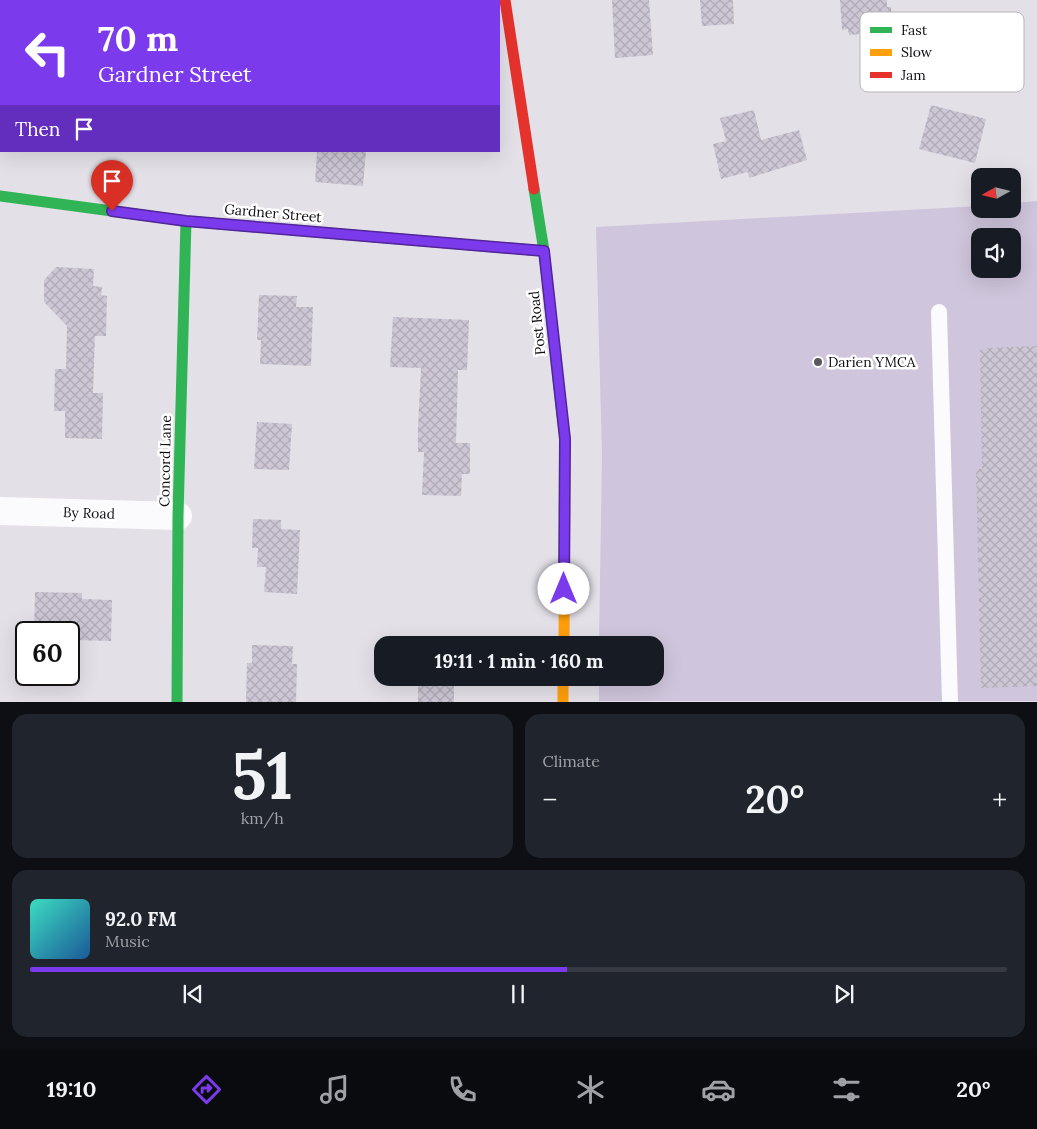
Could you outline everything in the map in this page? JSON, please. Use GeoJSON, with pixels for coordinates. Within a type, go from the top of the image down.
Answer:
{"type":"FeatureCollection","features":[{"type":"Feature","properties":{"kind":"street","name":"Post Road"},"geometry":{"type":"LineString","coordinates":[[505,0],[544,251],[565,439],[564,636]]}},
{"type":"Feature","properties":{"kind":"street","name":"Gardner Street"},"geometry":{"type":"LineString","coordinates":[[0,196],[186,221],[544,251]]}},
{"type":"Feature","properties":{"kind":"street","name":"Concord Lane"},"geometry":{"type":"LineString","coordinates":[[177,702],[178,516],[186,221]]}},
{"type":"Feature","properties":{"kind":"street","name":"By Road"},"geometry":{"type":"LineString","coordinates":[[0,511],[178,516]]}},
{"type":"Feature","properties":{"kind":"street"},"geometry":{"type":"LineString","coordinates":[[563,686],[563,702]]}},
{"type":"Feature","properties":{"kind":"lane"},"geometry":{"type":"LineString","coordinates":[[939,312],[950,702]]}},
{"type":"Feature","properties":{"kind":"shaded area","name":"Darien YMCA"},"geometry":{"type":"Polygon","coordinates":[[[1037,201],[1037,701],[599,701],[599,686],[664,686],[664,636],[599,636],[602,455],[596,227],[971,206],[971,218],[1021,218],[1021,202],[1037,201]]]}},
{"type":"Feature","properties":{"kind":"building"},"geometry":{"type":"Polygon","coordinates":[[[612,0],[649,0],[653,55],[615,58],[612,0]]]}},
{"type":"Feature","properties":{"kind":"building"},"geometry":{"type":"Polygon","coordinates":[[[700,0],[733,0],[734,24],[702,26],[700,0]]]}},
{"type":"Feature","properties":{"kind":"building"},"geometry":{"type":"Polygon","coordinates":[[[840,0],[887,0],[887,7],[891,7],[891,12],[860,12],[860,34],[849,35],[848,29],[842,30],[840,0]]]}},
{"type":"Feature","properties":{"kind":"building"},"geometry":{"type":"Polygon","coordinates":[[[931,105],[986,119],[975,163],[919,149],[931,105]]]}},
{"type":"Feature","properties":{"kind":"building"},"geometry":{"type":"Polygon","coordinates":[[[754,110],[761,140],[799,130],[807,160],[749,178],[748,172],[721,179],[713,144],[726,141],[720,118],[754,110]]]}},
{"type":"Feature","properties":{"kind":"building"},"geometry":{"type":"Polygon","coordinates":[[[317,152],[366,152],[363,186],[315,182],[317,152]]]}},
{"type":"Feature","properties":{"kind":"building"},"geometry":{"type":"Polygon","coordinates":[[[56,267],[94,269],[93,286],[102,287],[101,295],[107,296],[106,336],[95,336],[93,393],[103,393],[102,439],[65,438],[65,411],[54,411],[55,369],[66,369],[67,326],[44,302],[44,280],[56,267]]]}},
{"type":"Feature","properties":{"kind":"building"},"geometry":{"type":"Polygon","coordinates":[[[259,295],[297,296],[296,307],[313,307],[311,366],[260,364],[261,340],[257,340],[259,295]]]}},
{"type":"Feature","properties":{"kind":"building"},"geometry":{"type":"Polygon","coordinates":[[[393,317],[469,320],[467,370],[458,370],[456,443],[470,443],[470,474],[462,474],[461,496],[422,495],[424,452],[418,452],[421,368],[390,367],[393,317]]]}},
{"type":"Feature","properties":{"kind":"building"},"geometry":{"type":"Polygon","coordinates":[[[1037,346],[1037,686],[981,688],[976,469],[982,469],[980,350],[986,350],[987,348],[1037,346]]]}},
{"type":"Feature","properties":{"kind":"building"},"geometry":{"type":"Polygon","coordinates":[[[257,422],[292,424],[289,470],[254,469],[257,422]]]}},
{"type":"Feature","properties":{"kind":"building"},"geometry":{"type":"Polygon","coordinates":[[[253,519],[281,520],[281,529],[300,530],[297,594],[264,592],[266,567],[257,567],[258,548],[252,548],[253,519]]]}},
{"type":"Feature","properties":{"kind":"building"},"geometry":{"type":"Polygon","coordinates":[[[35,592],[82,593],[82,599],[112,600],[111,641],[80,640],[80,621],[34,621],[35,592]]]}},
{"type":"Feature","properties":{"kind":"building"},"geometry":{"type":"Polygon","coordinates":[[[252,645],[293,646],[292,664],[297,664],[296,702],[246,702],[247,663],[252,663],[252,645]]]}},
{"type":"Feature","properties":{"kind":"building"},"geometry":{"type":"Polygon","coordinates":[[[418,686],[454,686],[454,702],[418,702],[418,686]]]}},
{"type":"Feature","properties":{"kind":"traffic: fast"},"geometry":{"type":"LineString","coordinates":[[534,189],[544,251],[562,414]]}},
{"type":"Feature","properties":{"kind":"traffic: fast"},"geometry":{"type":"LineString","coordinates":[[0,196],[186,221],[423,241]]}},
{"type":"Feature","properties":{"kind":"traffic: fast"},"geometry":{"type":"LineString","coordinates":[[177,702],[178,516],[186,221]]}},
{"type":"Feature","properties":{"kind":"traffic: slow"},"geometry":{"type":"LineString","coordinates":[[562,414],[565,439],[564,636]]}},
{"type":"Feature","properties":{"kind":"traffic: slow"},"geometry":{"type":"LineString","coordinates":[[563,686],[563,702]]}},
{"type":"Feature","properties":{"kind":"traffic: jam"},"geometry":{"type":"LineString","coordinates":[[505,0],[534,189]]}},
{"type":"Feature","properties":{"kind":"traffic: jam"},"geometry":{"type":"LineString","coordinates":[[423,241],[544,251]]}},
{"type":"Feature","properties":{"kind":"place","name":"Darien YMCA"},"geometry":{"type":"Point","coordinates":[818,362]}},
{"type":"Feature","properties":{"kind":"route"},"geometry":{"type":"LineString","coordinates":[[112,211],[186,221],[544,251],[565,439],[564,589]]}}]}
